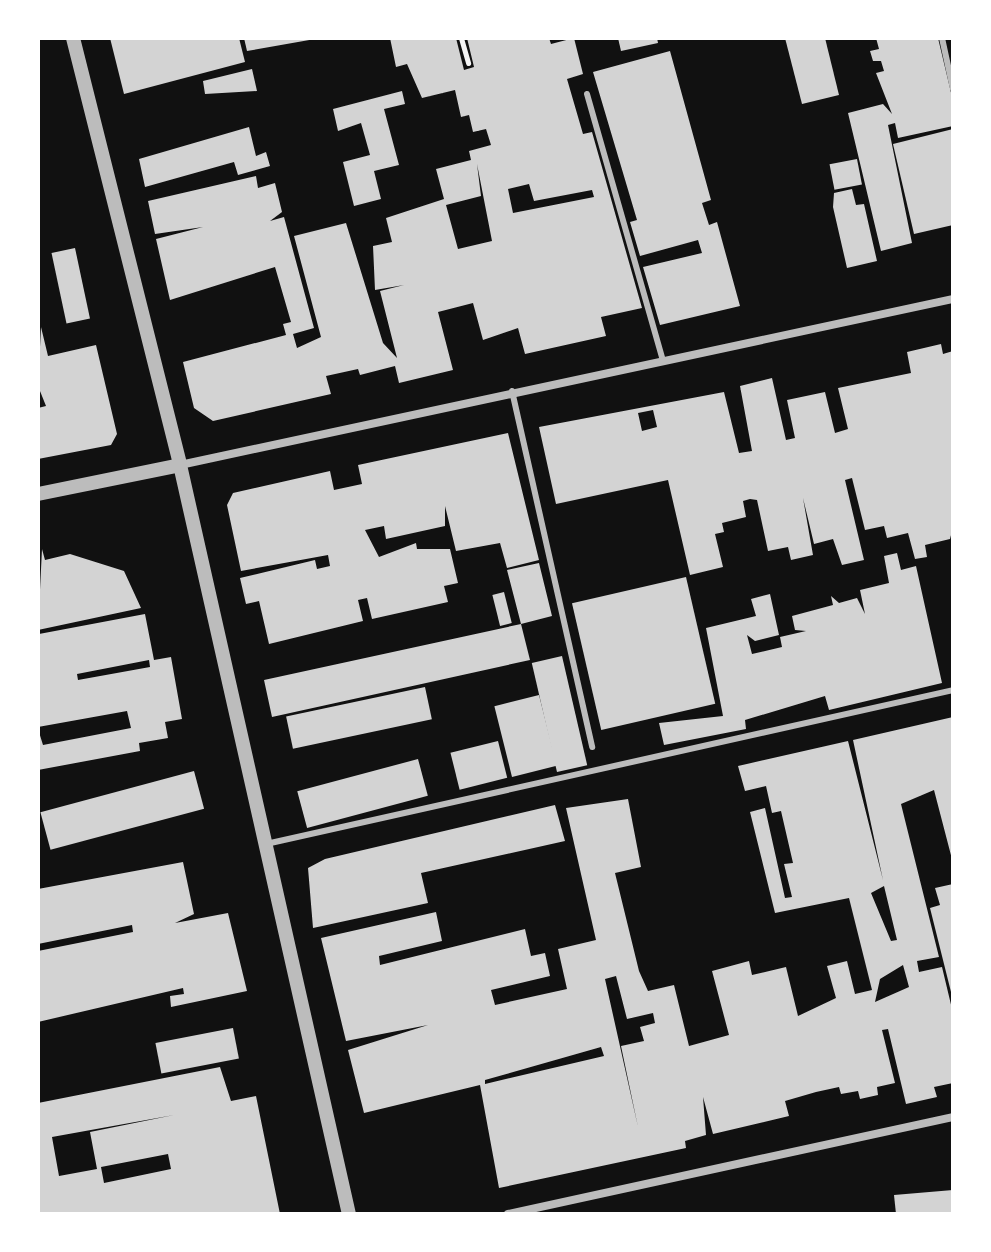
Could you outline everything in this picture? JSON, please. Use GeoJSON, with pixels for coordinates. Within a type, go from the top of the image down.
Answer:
{"type":"FeatureCollection","features":[{"type":"Feature","properties":{"kind":"street"},"geometry":{"type":"LineString","coordinates":[[73,38],[180,465],[262,845],[349,1214]]}},
{"type":"Feature","properties":{"kind":"street"},"geometry":{"type":"LineString","coordinates":[[38,494],[662,358],[953,299]]}},
{"type":"Feature","properties":{"kind":"street"},"geometry":{"type":"LineString","coordinates":[[508,1214],[953,1117]]}},
{"type":"Feature","properties":{"kind":"lane"},"geometry":{"type":"LineString","coordinates":[[942,38],[953,89]]}},
{"type":"Feature","properties":{"kind":"lane"},"geometry":{"type":"LineString","coordinates":[[587,94],[662,358]]}},
{"type":"Feature","properties":{"kind":"lane"},"geometry":{"type":"LineString","coordinates":[[512,391],[592,747]]}},
{"type":"Feature","properties":{"kind":"lane"},"geometry":{"type":"LineString","coordinates":[[262,845],[953,690]]}},
{"type":"Feature","properties":{"kind":"path"},"geometry":{"type":"LineString","coordinates":[[461,38],[468,63]]}},
{"type":"Feature","properties":{"kind":"building"},"geometry":{"type":"Polygon","coordinates":[[[110,38],[239,38],[245,62],[124,94],[110,38]]]}},
{"type":"Feature","properties":{"kind":"building"},"geometry":{"type":"Polygon","coordinates":[[[244,38],[315,38],[315,39],[247,51],[244,38]]]}},
{"type":"Feature","properties":{"kind":"building"},"geometry":{"type":"Polygon","coordinates":[[[390,38],[456,38],[464,70],[474,67],[467,38],[549,38],[551,44],[574,38],[583,74],[567,79],[583,134],[592,132],[642,308],[601,317],[606,336],[525,354],[518,328],[483,340],[473,303],[438,312],[453,370],[399,383],[395,366],[360,375],[358,369],[326,376],[331,394],[213,421],[194,408],[183,362],[286,335],[283,324],[291,322],[275,267],[170,300],[156,239],[203,227],[155,234],[148,201],[256,176],[258,188],[275,183],[282,212],[270,221],[284,217],[314,328],[293,334],[297,348],[321,337],[294,236],[346,223],[383,343],[397,358],[380,291],[404,285],[375,290],[373,246],[392,242],[386,218],[444,199],[436,169],[471,160],[469,151],[491,145],[486,129],[473,132],[469,115],[461,117],[455,90],[422,98],[407,64],[396,67],[390,38]],[[477,164],[481,196],[446,205],[458,249],[492,241],[477,164]],[[529,184],[508,189],[513,213],[594,197],[592,190],[534,201],[529,184]]]}},
{"type":"Feature","properties":{"kind":"building"},"geometry":{"type":"Polygon","coordinates":[[[618,38],[657,38],[658,43],[621,51],[618,38]]]}},
{"type":"Feature","properties":{"kind":"building"},"geometry":{"type":"Polygon","coordinates":[[[785,38],[825,38],[839,95],[802,104],[785,38]]]}},
{"type":"Feature","properties":{"kind":"building"},"geometry":{"type":"Polygon","coordinates":[[[876,38],[938,38],[953,101],[953,126],[898,138],[895,123],[888,125],[912,243],[881,251],[848,113],[883,104],[892,114],[876,73],[884,71],[881,61],[873,61],[870,51],[879,49],[876,38]]]}},
{"type":"Feature","properties":{"kind":"building"},"geometry":{"type":"Polygon","coordinates":[[[670,51],[711,200],[702,203],[709,225],[717,222],[740,306],[660,325],[643,267],[702,253],[698,240],[640,256],[630,222],[637,220],[593,72],[670,51]]]}},
{"type":"Feature","properties":{"kind":"building"},"geometry":{"type":"Polygon","coordinates":[[[252,69],[257,91],[205,94],[203,81],[252,69]]]}},
{"type":"Feature","properties":{"kind":"building"},"geometry":{"type":"Polygon","coordinates":[[[402,91],[405,104],[384,109],[399,165],[374,171],[381,199],[354,206],[343,162],[370,155],[361,123],[338,131],[333,109],[402,91]]]}},
{"type":"Feature","properties":{"kind":"building"},"geometry":{"type":"Polygon","coordinates":[[[249,127],[256,156],[266,152],[270,166],[238,175],[234,162],[145,187],[139,159],[249,127]]]}},
{"type":"Feature","properties":{"kind":"building"},"geometry":{"type":"Polygon","coordinates":[[[953,129],[953,225],[914,234],[893,144],[953,129]]]}},
{"type":"Feature","properties":{"kind":"building"},"geometry":{"type":"Polygon","coordinates":[[[857,159],[862,185],[834,190],[830,164],[857,159]]]}},
{"type":"Feature","properties":{"kind":"building"},"geometry":{"type":"Polygon","coordinates":[[[852,189],[856,205],[864,204],[877,261],[847,268],[833,207],[834,193],[852,189]]]}},
{"type":"Feature","properties":{"kind":"building"},"geometry":{"type":"Polygon","coordinates":[[[75,248],[90,318],[66,323],[52,253],[75,248]]]}},
{"type":"Feature","properties":{"kind":"building"},"geometry":{"type":"Polygon","coordinates":[[[41,327],[48,356],[96,345],[117,434],[111,445],[38,459],[38,408],[46,406],[38,386],[41,327]]]}},
{"type":"Feature","properties":{"kind":"building"},"geometry":{"type":"Polygon","coordinates":[[[941,344],[943,354],[953,351],[953,527],[950,539],[925,545],[927,557],[915,559],[908,533],[887,538],[884,526],[865,530],[852,478],[845,480],[864,560],[842,565],[833,539],[814,544],[803,498],[813,555],[791,560],[788,547],[768,551],[757,500],[750,499],[743,501],[746,517],[722,523],[724,532],[715,534],[723,567],[690,575],[668,480],[556,504],[539,427],[724,392],[739,453],[752,451],[740,386],[772,378],[786,440],[795,438],[787,400],[825,392],[835,433],[848,429],[838,388],[911,373],[907,352],[941,344]],[[653,410],[638,413],[642,431],[657,427],[653,410]]]}},
{"type":"Feature","properties":{"kind":"building"},"geometry":{"type":"Polygon","coordinates":[[[508,433],[539,560],[507,568],[500,543],[456,551],[445,506],[445,526],[386,539],[384,526],[365,530],[379,557],[416,543],[417,549],[450,549],[458,583],[444,586],[448,602],[372,619],[367,598],[358,600],[363,621],[269,644],[259,601],[246,604],[240,578],[315,560],[317,569],[330,566],[328,555],[241,571],[227,505],[233,493],[330,471],[334,490],[362,484],[358,465],[508,433]]]}},
{"type":"Feature","properties":{"kind":"building"},"geometry":{"type":"Polygon","coordinates":[[[42,549],[45,560],[70,554],[124,571],[141,608],[38,630],[42,549]]]}},
{"type":"Feature","properties":{"kind":"building"},"geometry":{"type":"Polygon","coordinates":[[[897,553],[901,570],[916,566],[942,683],[829,710],[825,696],[745,720],[746,729],[664,745],[659,723],[723,716],[706,628],[756,616],[751,599],[770,594],[779,635],[755,641],[747,635],[752,654],[782,647],[780,637],[806,631],[795,630],[792,616],[833,605],[831,596],[839,603],[857,598],[865,614],[860,590],[889,583],[884,556],[897,553]]]}},
{"type":"Feature","properties":{"kind":"building"},"geometry":{"type":"Polygon","coordinates":[[[539,563],[552,616],[521,624],[507,570],[539,563]]]}},
{"type":"Feature","properties":{"kind":"building"},"geometry":{"type":"Polygon","coordinates":[[[686,577],[715,704],[601,730],[572,603],[686,577]]]}},
{"type":"Feature","properties":{"kind":"building"},"geometry":{"type":"Polygon","coordinates":[[[504,592],[512,623],[500,626],[492,595],[504,592]]]}},
{"type":"Feature","properties":{"kind":"building"},"geometry":{"type":"Polygon","coordinates":[[[145,614],[154,660],[171,657],[182,719],[165,722],[168,738],[139,743],[140,751],[38,770],[38,729],[43,745],[131,728],[127,711],[38,727],[39,634],[145,614]],[[149,660],[77,674],[78,680],[150,667],[149,660]]]}},
{"type":"Feature","properties":{"kind":"building"},"geometry":{"type":"Polygon","coordinates":[[[521,624],[530,660],[272,717],[264,680],[521,624]]]}},
{"type":"Feature","properties":{"kind":"building"},"geometry":{"type":"Polygon","coordinates":[[[562,656],[587,765],[557,772],[532,663],[562,656]]]}},
{"type":"Feature","properties":{"kind":"building"},"geometry":{"type":"Polygon","coordinates":[[[425,687],[432,719],[293,749],[286,717],[425,687]]]}},
{"type":"Feature","properties":{"kind":"building"},"geometry":{"type":"Polygon","coordinates":[[[539,695],[557,766],[512,777],[494,706],[539,695]]]}},
{"type":"Feature","properties":{"kind":"building"},"geometry":{"type":"Polygon","coordinates":[[[953,717],[953,863],[934,790],[901,804],[939,957],[917,961],[919,972],[942,967],[953,1013],[953,1083],[934,1087],[937,1097],[906,1104],[888,1029],[882,1030],[895,1083],[877,1087],[878,1095],[860,1099],[858,1091],[841,1094],[839,1087],[816,1092],[785,1101],[789,1116],[713,1134],[703,1097],[706,1135],[685,1141],[686,1148],[499,1188],[480,1085],[364,1113],[348,1050],[428,1025],[346,1041],[321,938],[436,912],[442,941],[379,956],[380,965],[525,929],[531,956],[545,953],[550,976],[491,990],[495,1005],[567,989],[558,949],[596,940],[566,808],[628,799],[641,867],[615,873],[639,971],[648,991],[674,985],[689,1046],[729,1035],[712,971],[749,961],[752,975],[786,967],[798,1016],[836,998],[827,966],[847,961],[855,994],[872,990],[849,898],[775,913],[750,812],[765,808],[785,898],[792,897],[784,864],[793,863],[781,811],[772,813],[766,786],[745,791],[738,766],[848,741],[883,880],[853,740],[953,717]],[[884,886],[871,893],[891,941],[897,940],[884,886]],[[903,965],[880,979],[875,1002],[909,987],[903,965]],[[616,976],[605,979],[638,1127],[621,1046],[644,1041],[640,1027],[655,1023],[653,1013],[627,1019],[616,976]],[[601,1047],[485,1080],[485,1084],[604,1056],[601,1047]]]}},
{"type":"Feature","properties":{"kind":"building"},"geometry":{"type":"Polygon","coordinates":[[[498,741],[507,778],[460,790],[450,753],[498,741]]]}},
{"type":"Feature","properties":{"kind":"building"},"geometry":{"type":"Polygon","coordinates":[[[418,759],[428,796],[307,828],[297,791],[418,759]]]}},
{"type":"Feature","properties":{"kind":"building"},"geometry":{"type":"Polygon","coordinates":[[[194,771],[204,809],[51,850],[40,812],[194,771]]]}},
{"type":"Feature","properties":{"kind":"building"},"geometry":{"type":"Polygon","coordinates":[[[555,805],[565,841],[421,873],[428,903],[313,928],[308,868],[325,859],[555,805]]]}},
{"type":"Feature","properties":{"kind":"building"},"geometry":{"type":"Polygon","coordinates":[[[183,862],[194,914],[175,923],[228,913],[247,991],[171,1007],[170,996],[184,994],[183,988],[38,1022],[38,951],[133,932],[132,925],[38,944],[38,889],[183,862]]]}},
{"type":"Feature","properties":{"kind":"building"},"geometry":{"type":"Polygon","coordinates":[[[953,884],[952,996],[930,908],[940,905],[935,888],[953,884]]]}},
{"type":"Feature","properties":{"kind":"building"},"geometry":{"type":"Polygon","coordinates":[[[233,1028],[239,1058],[161,1074],[155,1043],[233,1028]]]}},
{"type":"Feature","properties":{"kind":"building"},"geometry":{"type":"Polygon","coordinates":[[[220,1067],[231,1101],[256,1096],[280,1214],[38,1214],[38,1103],[220,1067]],[[174,1115],[52,1137],[59,1176],[97,1169],[90,1132],[174,1115]],[[168,1154],[101,1167],[104,1183],[171,1169],[168,1154]]]}},
{"type":"Feature","properties":{"kind":"building"},"geometry":{"type":"Polygon","coordinates":[[[953,1190],[953,1214],[896,1214],[894,1195],[953,1190]]]}}]}
